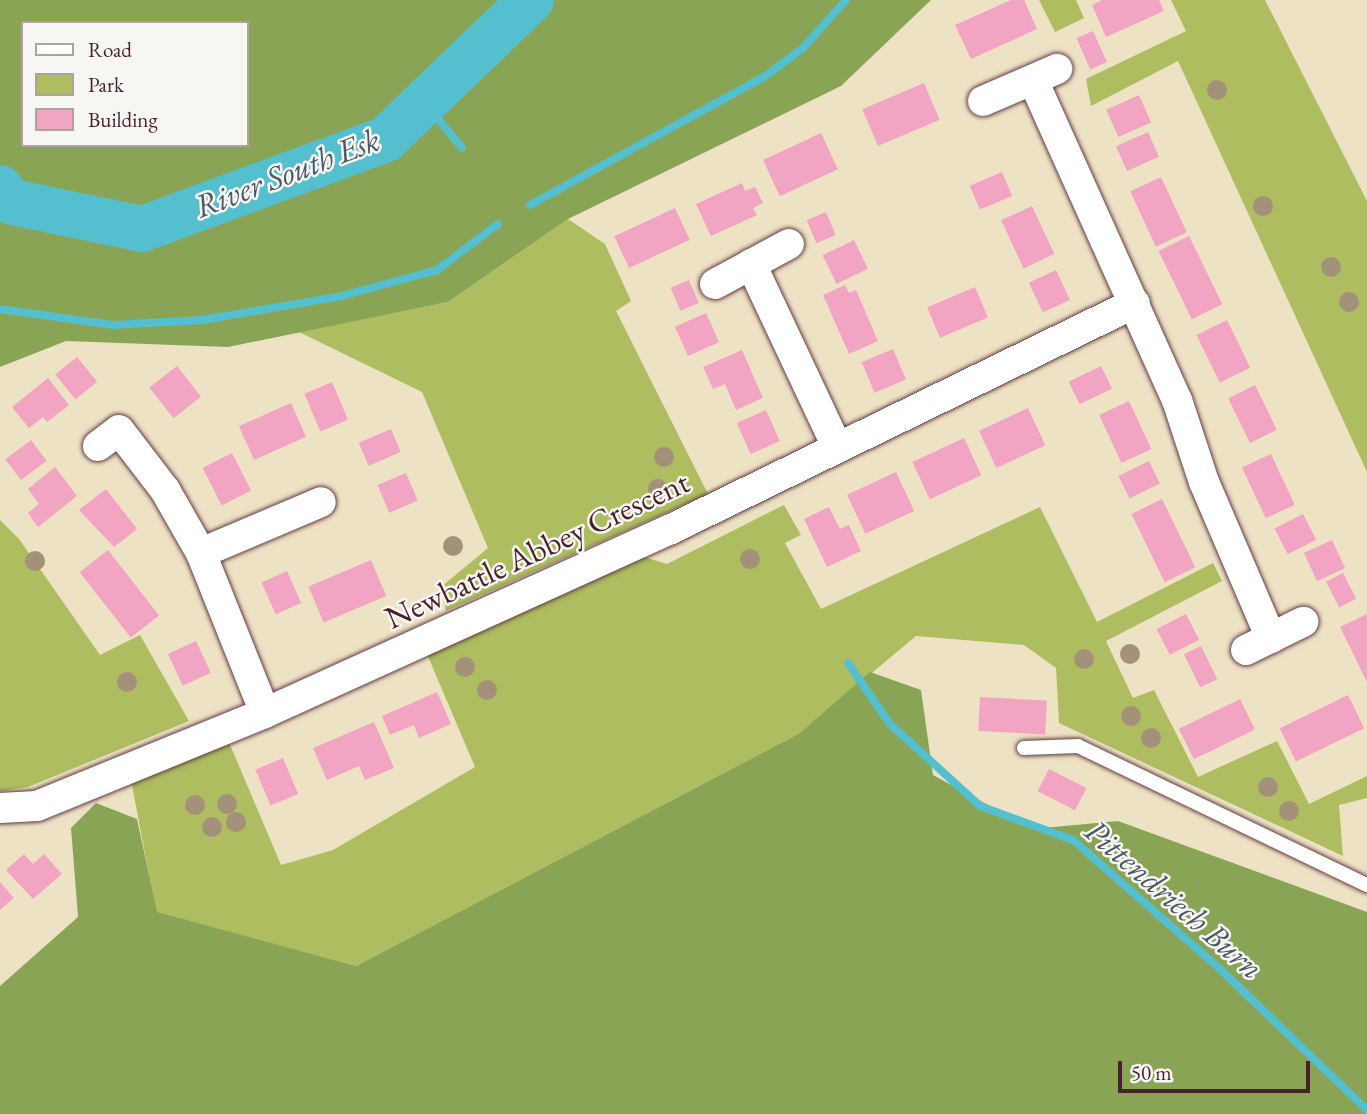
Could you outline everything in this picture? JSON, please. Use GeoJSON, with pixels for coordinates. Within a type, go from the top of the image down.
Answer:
{"type":"FeatureCollection","features":[{"type":"Feature","properties":{"kind":"street"},"geometry":{"type":"LineString","coordinates":[[983,101],[1045,75],[1135,303],[1258,644],[1303,622]]}},
{"type":"Feature","properties":{"kind":"street"},"geometry":{"type":"LineString","coordinates":[[715,284],[789,244]]}},
{"type":"Feature","properties":{"kind":"street"},"geometry":{"type":"LineString","coordinates":[[751,264],[836,447]]}},
{"type":"Feature","properties":{"kind":"street","name":"Newbattle Abbey Crescent"},"geometry":{"type":"LineString","coordinates":[[0,808],[37,806],[265,713],[669,530],[1135,303]]}},
{"type":"Feature","properties":{"kind":"street"},"geometry":{"type":"LineString","coordinates":[[99,446],[119,430],[165,490],[201,554],[265,713]]}},
{"type":"Feature","properties":{"kind":"street"},"geometry":{"type":"LineString","coordinates":[[201,554],[321,502]]}},
{"type":"Feature","properties":{"kind":"lane"},"geometry":{"type":"LineString","coordinates":[[1024,748],[1078,746],[1367,885]]}},
{"type":"Feature","properties":{"kind":"green space"},"geometry":{"type":"Polygon","coordinates":[[[0,0],[931,0],[841,86],[568,219],[448,302],[228,347],[66,341],[0,367],[0,0]]]}},
{"type":"Feature","properties":{"kind":"green space"},"geometry":{"type":"Polygon","coordinates":[[[1039,0],[1076,0],[1084,18],[1055,32],[1039,0]]]}},
{"type":"Feature","properties":{"kind":"green space"},"geometry":{"type":"Polygon","coordinates":[[[1171,0],[1265,0],[1367,201],[1367,472],[1178,61],[1091,106],[1086,79],[1186,31],[1171,0]]]}},
{"type":"Feature","properties":{"kind":"green space"},"geometry":{"type":"Polygon","coordinates":[[[568,219],[605,244],[631,301],[616,311],[708,494],[446,611],[441,587],[488,548],[422,392],[299,332],[448,302],[568,219]]]}},
{"type":"Feature","properties":{"kind":"green space"},"geometry":{"type":"Polygon","coordinates":[[[784,505],[801,535],[785,543],[821,609],[1040,507],[1097,622],[1213,563],[1222,581],[1106,641],[1133,698],[1154,690],[1198,777],[1277,741],[1309,804],[1367,776],[1367,798],[1339,805],[1343,856],[1059,723],[1056,668],[1024,645],[916,636],[800,733],[356,966],[156,912],[131,780],[228,740],[281,865],[333,850],[475,767],[427,654],[644,557],[667,564],[784,505]]]}},
{"type":"Feature","properties":{"kind":"green space"},"geometry":{"type":"Polygon","coordinates":[[[0,520],[19,539],[100,655],[140,635],[189,721],[28,787],[0,791],[0,520]]]}},
{"type":"Feature","properties":{"kind":"green space"},"geometry":{"type":"Polygon","coordinates":[[[870,672],[921,690],[933,775],[1032,829],[1118,821],[1367,912],[1367,1114],[0,1114],[0,986],[78,917],[71,828],[96,803],[137,819],[157,912],[356,966],[800,733],[870,672]]]}},
{"type":"Feature","properties":{"kind":"building"},"geometry":{"type":"Polygon","coordinates":[[[1011,0],[1024,0],[1037,29],[971,59],[955,25],[1011,0]]]}},
{"type":"Feature","properties":{"kind":"building"},"geometry":{"type":"Polygon","coordinates":[[[1102,0],[1159,0],[1164,11],[1106,37],[1092,5],[1102,0]]]}},
{"type":"Feature","properties":{"kind":"building"},"geometry":{"type":"Polygon","coordinates":[[[1093,31],[1107,62],[1090,69],[1077,38],[1093,31]]]}},
{"type":"Feature","properties":{"kind":"building"},"geometry":{"type":"Polygon","coordinates":[[[924,83],[940,120],[878,146],[862,109],[924,83]]]}},
{"type":"Feature","properties":{"kind":"building"},"geometry":{"type":"Polygon","coordinates":[[[1139,95],[1151,122],[1118,137],[1106,110],[1139,95]]]}},
{"type":"Feature","properties":{"kind":"building"},"geometry":{"type":"Polygon","coordinates":[[[1148,132],[1159,157],[1127,171],[1116,146],[1148,132]]]}},
{"type":"Feature","properties":{"kind":"building"},"geometry":{"type":"Polygon","coordinates":[[[821,133],[838,169],[780,196],[763,160],[821,133]]]}},
{"type":"Feature","properties":{"kind":"building"},"geometry":{"type":"Polygon","coordinates":[[[1002,172],[1012,196],[980,210],[970,186],[1002,172]]]}},
{"type":"Feature","properties":{"kind":"building"},"geometry":{"type":"Polygon","coordinates":[[[1161,177],[1187,232],[1156,247],[1130,191],[1161,177]]]}},
{"type":"Feature","properties":{"kind":"building"},"geometry":{"type":"Polygon","coordinates":[[[742,183],[745,191],[755,187],[763,203],[753,208],[757,215],[711,236],[696,204],[742,183]]]}},
{"type":"Feature","properties":{"kind":"building"},"geometry":{"type":"Polygon","coordinates":[[[1032,206],[1054,254],[1024,268],[1001,220],[1032,206]]]}},
{"type":"Feature","properties":{"kind":"building"},"geometry":{"type":"Polygon","coordinates":[[[675,208],[690,240],[629,268],[614,236],[675,208]]]}},
{"type":"Feature","properties":{"kind":"building"},"geometry":{"type":"Polygon","coordinates":[[[826,212],[836,235],[816,243],[807,220],[826,212]]]}},
{"type":"Feature","properties":{"kind":"building"},"geometry":{"type":"Polygon","coordinates":[[[1189,236],[1222,304],[1192,319],[1158,251],[1189,236]]]}},
{"type":"Feature","properties":{"kind":"building"},"geometry":{"type":"Polygon","coordinates":[[[854,240],[868,269],[837,284],[823,255],[854,240]]]}},
{"type":"Feature","properties":{"kind":"building"},"geometry":{"type":"Polygon","coordinates":[[[1056,270],[1070,300],[1043,313],[1029,283],[1056,270]]]}},
{"type":"Feature","properties":{"kind":"building"},"geometry":{"type":"Polygon","coordinates":[[[689,280],[699,303],[680,311],[671,288],[689,280]]]}},
{"type":"Feature","properties":{"kind":"building"},"geometry":{"type":"Polygon","coordinates":[[[845,285],[849,293],[856,290],[878,341],[849,354],[823,295],[845,285]]]}},
{"type":"Feature","properties":{"kind":"building"},"geometry":{"type":"Polygon","coordinates":[[[975,287],[988,317],[940,338],[927,307],[975,287]]]}},
{"type":"Feature","properties":{"kind":"building"},"geometry":{"type":"Polygon","coordinates":[[[706,313],[719,342],[688,356],[675,327],[706,313]]]}},
{"type":"Feature","properties":{"kind":"building"},"geometry":{"type":"Polygon","coordinates":[[[1227,320],[1250,368],[1220,383],[1196,335],[1227,320]]]}},
{"type":"Feature","properties":{"kind":"building"},"geometry":{"type":"Polygon","coordinates":[[[893,349],[906,379],[875,393],[862,362],[893,349]]]}},
{"type":"Feature","properties":{"kind":"building"},"geometry":{"type":"Polygon","coordinates":[[[742,350],[763,398],[736,410],[725,384],[713,389],[703,367],[742,350]]]}},
{"type":"Feature","properties":{"kind":"building"},"geometry":{"type":"Polygon","coordinates":[[[77,357],[97,382],[75,399],[55,375],[77,357]]]}},
{"type":"Feature","properties":{"kind":"building"},"geometry":{"type":"Polygon","coordinates":[[[177,366],[201,397],[173,418],[149,388],[177,366]]]}},
{"type":"Feature","properties":{"kind":"building"},"geometry":{"type":"Polygon","coordinates":[[[1101,366],[1112,388],[1080,404],[1069,382],[1101,366]]]}},
{"type":"Feature","properties":{"kind":"building"},"geometry":{"type":"Polygon","coordinates":[[[48,378],[69,405],[47,422],[43,417],[29,428],[12,407],[48,378]]]}},
{"type":"Feature","properties":{"kind":"building"},"geometry":{"type":"Polygon","coordinates":[[[332,382],[348,420],[320,431],[304,394],[332,382]]]}},
{"type":"Feature","properties":{"kind":"building"},"geometry":{"type":"Polygon","coordinates":[[[1255,385],[1277,430],[1250,443],[1228,398],[1255,385]]]}},
{"type":"Feature","properties":{"kind":"building"},"geometry":{"type":"Polygon","coordinates":[[[1129,401],[1151,449],[1121,463],[1099,415],[1129,401]]]}},
{"type":"Feature","properties":{"kind":"building"},"geometry":{"type":"Polygon","coordinates":[[[291,403],[306,437],[254,460],[239,426],[291,403]]]}},
{"type":"Feature","properties":{"kind":"building"},"geometry":{"type":"Polygon","coordinates":[[[1028,408],[1045,445],[996,468],[979,431],[1028,408]]]}},
{"type":"Feature","properties":{"kind":"building"},"geometry":{"type":"Polygon","coordinates":[[[766,410],[780,441],[751,454],[737,423],[766,410]]]}},
{"type":"Feature","properties":{"kind":"building"},"geometry":{"type":"Polygon","coordinates":[[[391,429],[401,452],[369,466],[359,443],[391,429]]]}},
{"type":"Feature","properties":{"kind":"building"},"geometry":{"type":"Polygon","coordinates":[[[964,438],[981,475],[930,499],[912,462],[964,438]]]}},
{"type":"Feature","properties":{"kind":"building"},"geometry":{"type":"Polygon","coordinates":[[[31,440],[47,461],[21,480],[5,459],[31,440]]]}},
{"type":"Feature","properties":{"kind":"building"},"geometry":{"type":"Polygon","coordinates":[[[232,453],[251,490],[222,505],[203,468],[232,453]]]}},
{"type":"Feature","properties":{"kind":"building"},"geometry":{"type":"Polygon","coordinates":[[[1271,454],[1295,505],[1266,518],[1242,468],[1271,454]]]}},
{"type":"Feature","properties":{"kind":"building"},"geometry":{"type":"Polygon","coordinates":[[[1149,461],[1160,483],[1129,498],[1118,476],[1149,461]]]}},
{"type":"Feature","properties":{"kind":"building"},"geometry":{"type":"Polygon","coordinates":[[[55,467],[77,496],[38,527],[28,513],[39,504],[28,489],[55,467]]]}},
{"type":"Feature","properties":{"kind":"building"},"geometry":{"type":"Polygon","coordinates":[[[896,472],[914,511],[865,534],[847,495],[896,472]]]}},
{"type":"Feature","properties":{"kind":"building"},"geometry":{"type":"Polygon","coordinates":[[[406,473],[418,501],[389,513],[377,485],[406,473]]]}},
{"type":"Feature","properties":{"kind":"building"},"geometry":{"type":"Polygon","coordinates":[[[106,489],[137,529],[114,547],[79,510],[106,489]]]}},
{"type":"Feature","properties":{"kind":"building"},"geometry":{"type":"Polygon","coordinates":[[[1162,499],[1195,567],[1165,582],[1131,514],[1162,499]]]}},
{"type":"Feature","properties":{"kind":"building"},"geometry":{"type":"Polygon","coordinates":[[[829,507],[840,529],[849,525],[861,551],[827,567],[804,519],[829,507]]]}},
{"type":"Feature","properties":{"kind":"building"},"geometry":{"type":"Polygon","coordinates":[[[1303,514],[1316,540],[1288,554],[1274,529],[1303,514]]]}},
{"type":"Feature","properties":{"kind":"building"},"geometry":{"type":"Polygon","coordinates":[[[1332,540],[1345,568],[1317,581],[1304,553],[1332,540]]]}},
{"type":"Feature","properties":{"kind":"building"},"geometry":{"type":"Polygon","coordinates":[[[108,550],[159,615],[131,638],[80,572],[108,550]]]}},
{"type":"Feature","properties":{"kind":"building"},"geometry":{"type":"Polygon","coordinates":[[[371,560],[386,596],[324,622],[308,587],[371,560]]]}},
{"type":"Feature","properties":{"kind":"building"},"geometry":{"type":"Polygon","coordinates":[[[287,571],[301,603],[276,614],[261,582],[287,571]]]}},
{"type":"Feature","properties":{"kind":"building"},"geometry":{"type":"Polygon","coordinates":[[[1343,573],[1356,599],[1339,607],[1326,582],[1343,573]]]}},
{"type":"Feature","properties":{"kind":"building"},"geometry":{"type":"Polygon","coordinates":[[[1186,614],[1199,640],[1170,655],[1157,629],[1186,614]]]}},
{"type":"Feature","properties":{"kind":"building"},"geometry":{"type":"Polygon","coordinates":[[[1367,614],[1367,682],[1340,627],[1367,614]]]}},
{"type":"Feature","properties":{"kind":"building"},"geometry":{"type":"Polygon","coordinates":[[[196,641],[211,673],[183,686],[168,654],[196,641]]]}},
{"type":"Feature","properties":{"kind":"building"},"geometry":{"type":"Polygon","coordinates":[[[1201,646],[1217,679],[1200,688],[1184,654],[1201,646]]]}},
{"type":"Feature","properties":{"kind":"building"},"geometry":{"type":"Polygon","coordinates":[[[437,692],[451,724],[419,738],[414,725],[390,735],[382,716],[437,692]]]}},
{"type":"Feature","properties":{"kind":"building"},"geometry":{"type":"Polygon","coordinates":[[[1348,695],[1364,728],[1296,762],[1280,728],[1348,695]]]}},
{"type":"Feature","properties":{"kind":"building"},"geometry":{"type":"Polygon","coordinates":[[[980,697],[1047,701],[1045,734],[978,731],[980,697]]]}},
{"type":"Feature","properties":{"kind":"building"},"geometry":{"type":"Polygon","coordinates":[[[1240,699],[1255,730],[1194,759],[1179,729],[1240,699]]]}},
{"type":"Feature","properties":{"kind":"building"},"geometry":{"type":"Polygon","coordinates":[[[374,722],[394,768],[365,780],[359,766],[327,780],[313,748],[374,722]]]}},
{"type":"Feature","properties":{"kind":"building"},"geometry":{"type":"Polygon","coordinates":[[[283,758],[298,794],[271,806],[255,770],[283,758]]]}},
{"type":"Feature","properties":{"kind":"building"},"geometry":{"type":"Polygon","coordinates":[[[1049,769],[1086,788],[1075,810],[1038,791],[1049,769]]]}},
{"type":"Feature","properties":{"kind":"building"},"geometry":{"type":"Polygon","coordinates":[[[24,854],[33,864],[44,854],[62,874],[33,899],[6,870],[24,854]]]}},
{"type":"Feature","properties":{"kind":"building"},"geometry":{"type":"Polygon","coordinates":[[[0,882],[14,898],[0,910],[0,882]]]}},
{"type":"Feature","properties":{"kind":"waterway","name":"River South Esk"},"geometry":{"type":"LineString","coordinates":[[0,188],[12,202],[142,229],[386,139],[531,0]]}},
{"type":"Feature","properties":{"kind":"waterway"},"geometry":{"type":"LineString","coordinates":[[530,205],[764,77],[803,48],[846,0]]}},
{"type":"Feature","properties":{"kind":"waterway","name":"Pittendriech Burn"},"geometry":{"type":"LineString","coordinates":[[425,103],[462,148]]}},
{"type":"Feature","properties":{"kind":"waterway"},"geometry":{"type":"LineString","coordinates":[[0,309],[113,325],[202,320],[342,296],[437,270],[498,224]]}},
{"type":"Feature","properties":{"kind":"waterway","name":"Pittendriech Burn"},"geometry":{"type":"LineString","coordinates":[[848,663],[890,724],[980,806],[1073,840],[1220,969],[1367,1110]]}}]}
